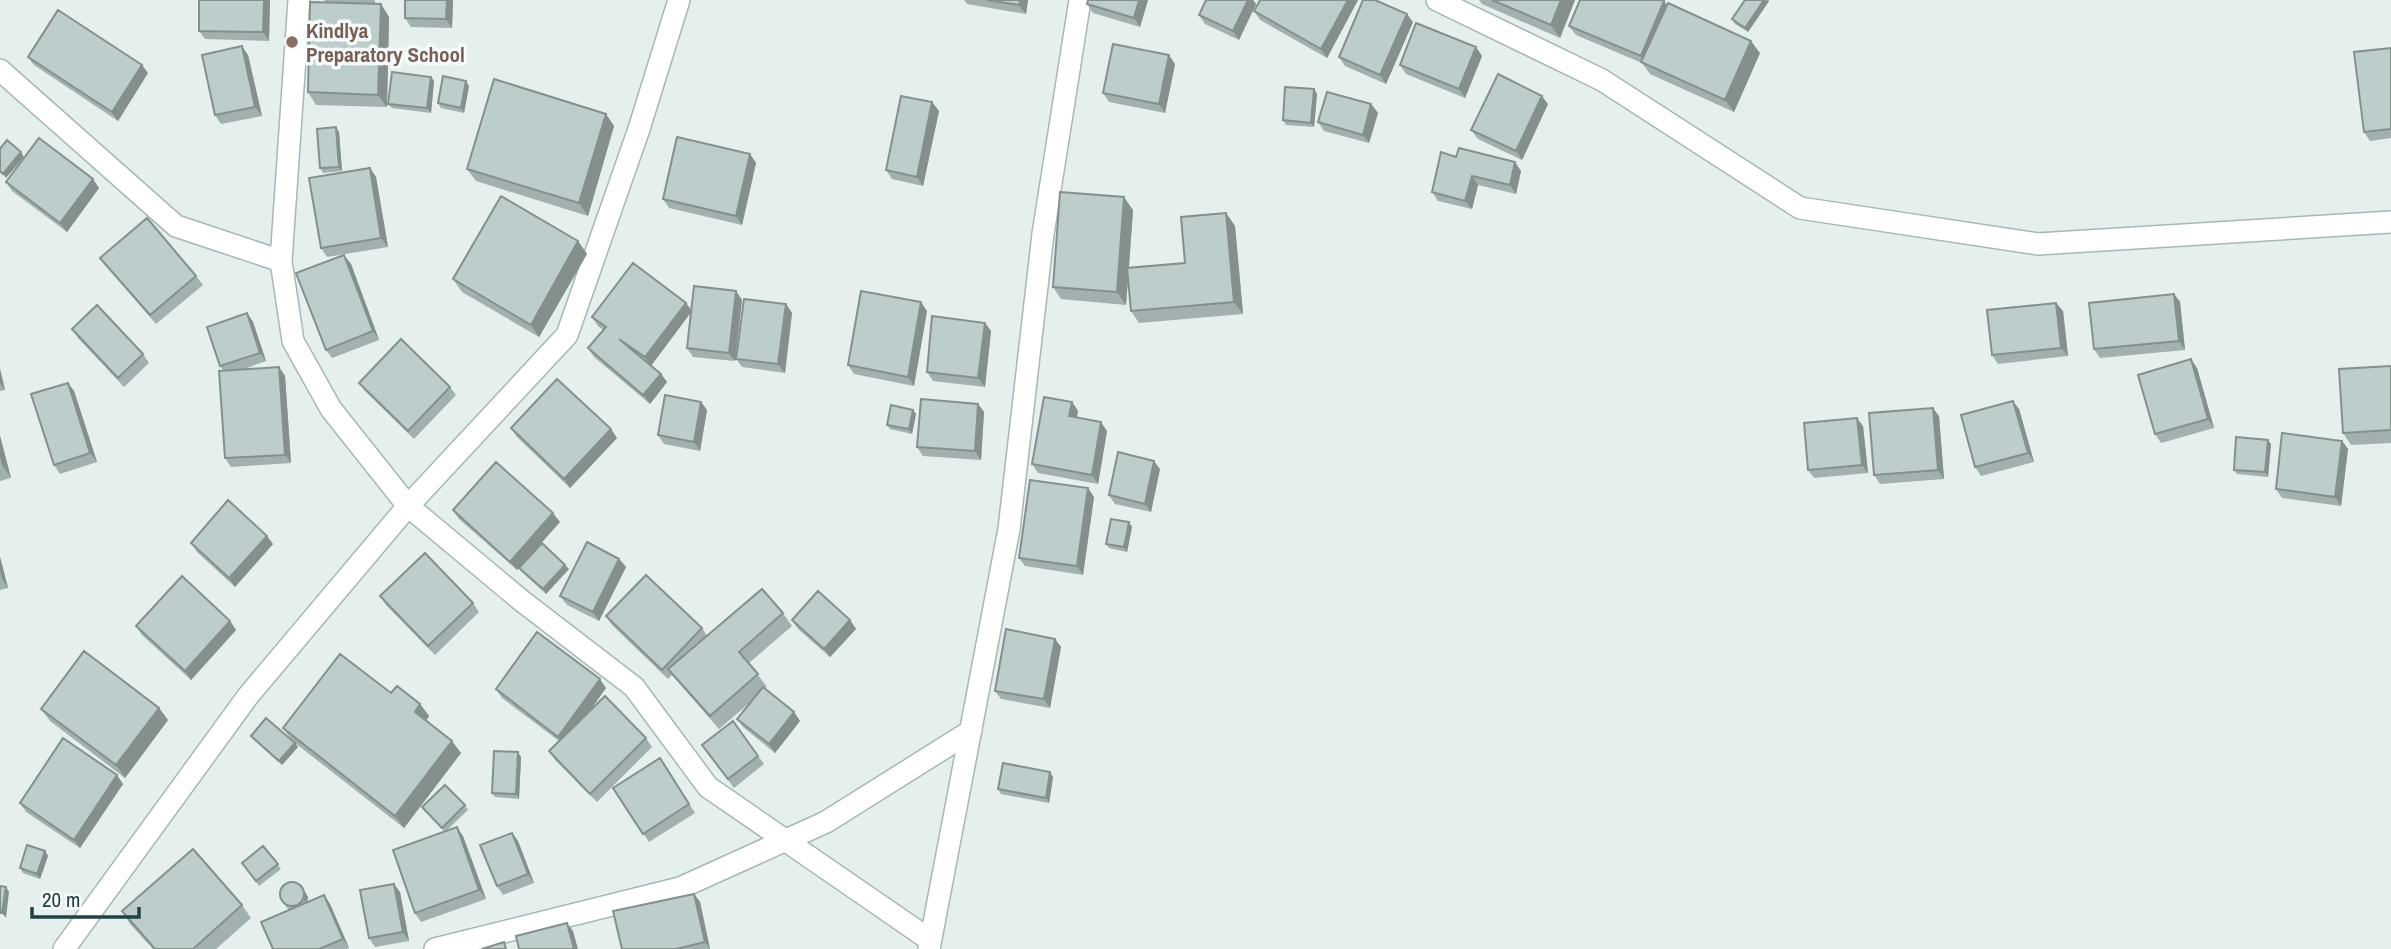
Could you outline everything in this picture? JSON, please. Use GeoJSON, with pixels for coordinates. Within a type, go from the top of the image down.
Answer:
{"type":"FeatureCollection","features":[{"type":"Feature","properties":{"kind":"street"},"geometry":{"type":"LineString","coordinates":[[299,0],[281,261],[293,341],[331,409],[408,506],[522,601],[634,687],[708,787],[930,944],[1009,530],[1043,234],[1080,0]]}},
{"type":"Feature","properties":{"kind":"street"},"geometry":{"type":"LineString","coordinates":[[64,949],[248,696],[408,506],[567,335],[639,129],[679,0]]}},
{"type":"Feature","properties":{"kind":"street"},"geometry":{"type":"LineString","coordinates":[[1437,0],[1602,80],[1800,208],[2038,244],[2391,222]]}},
{"type":"Feature","properties":{"kind":"street"},"geometry":{"type":"LineString","coordinates":[[0,70],[176,226],[281,261]]}},
{"type":"Feature","properties":{"kind":"street"},"geometry":{"type":"LineString","coordinates":[[435,949],[680,888],[784,839],[827,822],[971,731]]}},
{"type":"Feature","properties":{"kind":"building"},"geometry":{"type":"Polygon","coordinates":[[[199,0],[264,0],[263,32],[199,31],[199,0]]]}},
{"type":"Feature","properties":{"kind":"building"},"geometry":{"type":"Polygon","coordinates":[[[405,0],[447,0],[446,19],[405,18],[405,0]]]}},
{"type":"Feature","properties":{"kind":"building"},"geometry":{"type":"Polygon","coordinates":[[[987,0],[1020,0],[1019,5],[987,0]]]}},
{"type":"Feature","properties":{"kind":"building"},"geometry":{"type":"Polygon","coordinates":[[[1088,0],[1139,0],[1134,18],[1087,4],[1088,0]]]}},
{"type":"Feature","properties":{"kind":"building"},"geometry":{"type":"Polygon","coordinates":[[[1206,0],[1248,0],[1233,31],[1199,15],[1206,0]]]}},
{"type":"Feature","properties":{"kind":"building"},"geometry":{"type":"Polygon","coordinates":[[[1260,0],[1348,0],[1321,49],[1254,11],[1260,0]]]}},
{"type":"Feature","properties":{"kind":"building"},"geometry":{"type":"Polygon","coordinates":[[[1363,0],[1375,0],[1407,14],[1380,75],[1339,57],[1363,0]]]}},
{"type":"Feature","properties":{"kind":"building"},"geometry":{"type":"Polygon","coordinates":[[[1492,0],[1561,0],[1551,25],[1492,0]]]}},
{"type":"Feature","properties":{"kind":"building"},"geometry":{"type":"Polygon","coordinates":[[[1580,0],[1664,1],[1641,56],[1569,26],[1580,0]]]}},
{"type":"Feature","properties":{"kind":"building"},"geometry":{"type":"Polygon","coordinates":[[[1745,0],[1764,0],[1745,28],[1732,19],[1745,0]]]}},
{"type":"Feature","properties":{"kind":"building"},"geometry":{"type":"Polygon","coordinates":[[[310,2],[381,4],[378,95],[308,92],[310,2]]]}},
{"type":"Feature","properties":{"kind":"building"},"geometry":{"type":"Polygon","coordinates":[[[1668,3],[1751,41],[1725,100],[1641,62],[1668,3]]]}},
{"type":"Feature","properties":{"kind":"building"},"geometry":{"type":"Polygon","coordinates":[[[58,10],[142,65],[112,112],[28,57],[58,10]]]}},
{"type":"Feature","properties":{"kind":"building"},"geometry":{"type":"Polygon","coordinates":[[[1416,23],[1476,47],[1459,89],[1400,65],[1416,23]]]}},
{"type":"Feature","properties":{"kind":"building"},"geometry":{"type":"Polygon","coordinates":[[[1113,44],[1169,55],[1159,104],[1103,93],[1113,44]]]}},
{"type":"Feature","properties":{"kind":"building"},"geometry":{"type":"Polygon","coordinates":[[[242,46],[255,107],[215,115],[202,55],[242,46]]]}},
{"type":"Feature","properties":{"kind":"building"},"geometry":{"type":"Polygon","coordinates":[[[2391,48],[2391,129],[2364,132],[2354,52],[2391,48]]]}},
{"type":"Feature","properties":{"kind":"building"},"geometry":{"type":"Polygon","coordinates":[[[392,72],[431,77],[427,108],[388,104],[392,72]]]}},
{"type":"Feature","properties":{"kind":"building"},"geometry":{"type":"Polygon","coordinates":[[[1498,74],[1542,96],[1516,151],[1471,130],[1498,74]]]}},
{"type":"Feature","properties":{"kind":"building"},"geometry":{"type":"Polygon","coordinates":[[[443,76],[466,81],[461,108],[438,103],[443,76]]]}},
{"type":"Feature","properties":{"kind":"building"},"geometry":{"type":"Polygon","coordinates":[[[494,79],[606,114],[579,203],[467,169],[494,79]]]}},
{"type":"Feature","properties":{"kind":"building"},"geometry":{"type":"Polygon","coordinates":[[[1285,87],[1314,89],[1311,123],[1283,120],[1285,87]]]}},
{"type":"Feature","properties":{"kind":"building"},"geometry":{"type":"Polygon","coordinates":[[[1327,92],[1371,104],[1363,135],[1318,122],[1327,92]]]}},
{"type":"Feature","properties":{"kind":"building"},"geometry":{"type":"Polygon","coordinates":[[[901,96],[932,102],[917,177],[886,170],[901,96]]]}},
{"type":"Feature","properties":{"kind":"building"},"geometry":{"type":"Polygon","coordinates":[[[336,127],[339,167],[320,168],[317,129],[336,127]]]}},
{"type":"Feature","properties":{"kind":"building"},"geometry":{"type":"Polygon","coordinates":[[[677,137],[750,154],[736,216],[663,199],[677,137]]]}},
{"type":"Feature","properties":{"kind":"building"},"geometry":{"type":"Polygon","coordinates":[[[39,138],[93,179],[60,223],[6,182],[39,138]]]}},
{"type":"Feature","properties":{"kind":"building"},"geometry":{"type":"Polygon","coordinates":[[[7,140],[21,152],[3,174],[0,171],[0,149],[7,140]]]}},
{"type":"Feature","properties":{"kind":"building"},"geometry":{"type":"Polygon","coordinates":[[[1459,148],[1515,162],[1510,185],[1472,176],[1465,201],[1432,192],[1441,152],[1456,157],[1459,148]]]}},
{"type":"Feature","properties":{"kind":"building"},"geometry":{"type":"Polygon","coordinates":[[[370,168],[381,238],[321,248],[309,178],[370,168]]]}},
{"type":"Feature","properties":{"kind":"building"},"geometry":{"type":"Polygon","coordinates":[[[1060,192],[1124,197],[1117,292],[1053,287],[1060,192]]]}},
{"type":"Feature","properties":{"kind":"building"},"geometry":{"type":"Polygon","coordinates":[[[501,196],[578,241],[531,325],[453,279],[501,196]]]}},
{"type":"Feature","properties":{"kind":"building"},"geometry":{"type":"Polygon","coordinates":[[[1226,213],[1234,302],[1131,311],[1127,268],[1185,263],[1181,217],[1226,213]]]}},
{"type":"Feature","properties":{"kind":"building"},"geometry":{"type":"Polygon","coordinates":[[[147,218],[196,276],[150,315],[100,258],[147,218]]]}},
{"type":"Feature","properties":{"kind":"building"},"geometry":{"type":"Polygon","coordinates":[[[344,255],[373,331],[326,350],[296,273],[344,255]]]}},
{"type":"Feature","properties":{"kind":"building"},"geometry":{"type":"Polygon","coordinates":[[[633,263],[686,303],[645,357],[619,339],[661,374],[643,395],[588,348],[606,327],[592,317],[633,263]]]}},
{"type":"Feature","properties":{"kind":"building"},"geometry":{"type":"Polygon","coordinates":[[[694,286],[736,291],[729,353],[687,348],[694,286]]]}},
{"type":"Feature","properties":{"kind":"building"},"geometry":{"type":"Polygon","coordinates":[[[861,291],[921,302],[908,377],[848,365],[861,291]]]}},
{"type":"Feature","properties":{"kind":"building"},"geometry":{"type":"Polygon","coordinates":[[[2174,294],[2179,341],[2094,349],[2089,303],[2174,294]]]}},
{"type":"Feature","properties":{"kind":"building"},"geometry":{"type":"Polygon","coordinates":[[[744,299],[786,304],[778,364],[736,359],[744,299]]]}},
{"type":"Feature","properties":{"kind":"building"},"geometry":{"type":"Polygon","coordinates":[[[2056,303],[2061,348],[1992,355],[1987,310],[2056,303]]]}},
{"type":"Feature","properties":{"kind":"building"},"geometry":{"type":"Polygon","coordinates":[[[97,305],[143,354],[118,378],[72,329],[97,305]]]}},
{"type":"Feature","properties":{"kind":"building"},"geometry":{"type":"Polygon","coordinates":[[[247,313],[260,353],[220,366],[207,327],[247,313]]]}},
{"type":"Feature","properties":{"kind":"building"},"geometry":{"type":"Polygon","coordinates":[[[932,316],[985,323],[978,378],[927,372],[932,316]]]}},
{"type":"Feature","properties":{"kind":"building"},"geometry":{"type":"Polygon","coordinates":[[[401,339],[450,387],[408,431],[359,383],[401,339]]]}},
{"type":"Feature","properties":{"kind":"building"},"geometry":{"type":"Polygon","coordinates":[[[2191,359],[2208,419],[2155,434],[2138,375],[2191,359]]]}},
{"type":"Feature","properties":{"kind":"building"},"geometry":{"type":"Polygon","coordinates":[[[2391,366],[2391,430],[2343,433],[2339,369],[2391,366]]]}},
{"type":"Feature","properties":{"kind":"building"},"geometry":{"type":"Polygon","coordinates":[[[279,367],[285,455],[225,458],[219,371],[279,367]]]}},
{"type":"Feature","properties":{"kind":"building"},"geometry":{"type":"Polygon","coordinates":[[[557,379],[611,429],[564,479],[511,428],[557,379]]]}},
{"type":"Feature","properties":{"kind":"building"},"geometry":{"type":"Polygon","coordinates":[[[68,383],[90,453],[54,465],[31,394],[68,383]]]}},
{"type":"Feature","properties":{"kind":"building"},"geometry":{"type":"Polygon","coordinates":[[[665,395],[701,402],[694,442],[658,435],[665,395]]]}},
{"type":"Feature","properties":{"kind":"building"},"geometry":{"type":"Polygon","coordinates":[[[1044,397],[1072,402],[1069,416],[1101,422],[1092,475],[1032,464],[1044,397]]]}},
{"type":"Feature","properties":{"kind":"building"},"geometry":{"type":"Polygon","coordinates":[[[921,399],[978,404],[975,451],[917,447],[921,399]]]}},
{"type":"Feature","properties":{"kind":"building"},"geometry":{"type":"Polygon","coordinates":[[[2013,401],[2028,453],[1975,467],[1961,415],[2013,401]]]}},
{"type":"Feature","properties":{"kind":"building"},"geometry":{"type":"Polygon","coordinates":[[[891,405],[913,410],[909,429],[887,425],[891,405]]]}},
{"type":"Feature","properties":{"kind":"building"},"geometry":{"type":"Polygon","coordinates":[[[1933,408],[1938,470],[1874,475],[1869,413],[1933,408]]]}},
{"type":"Feature","properties":{"kind":"building"},"geometry":{"type":"Polygon","coordinates":[[[1857,418],[1862,465],[1808,470],[1804,423],[1857,418]]]}},
{"type":"Feature","properties":{"kind":"building"},"geometry":{"type":"Polygon","coordinates":[[[2282,433],[2342,441],[2335,497],[2276,489],[2282,433]]]}},
{"type":"Feature","properties":{"kind":"building"},"geometry":{"type":"Polygon","coordinates":[[[2236,437],[2268,440],[2265,472],[2234,470],[2236,437]]]}},
{"type":"Feature","properties":{"kind":"building"},"geometry":{"type":"Polygon","coordinates":[[[1118,452],[1154,461],[1145,504],[1109,495],[1118,452]]]}},
{"type":"Feature","properties":{"kind":"building"},"geometry":{"type":"Polygon","coordinates":[[[496,462],[553,513],[510,562],[453,510],[496,462]]]}},
{"type":"Feature","properties":{"kind":"building"},"geometry":{"type":"Polygon","coordinates":[[[1030,480],[1088,488],[1077,566],[1019,558],[1030,480]]]}},
{"type":"Feature","properties":{"kind":"building"},"geometry":{"type":"Polygon","coordinates":[[[228,500],[267,536],[229,578],[191,543],[228,500]]]}},
{"type":"Feature","properties":{"kind":"building"},"geometry":{"type":"Polygon","coordinates":[[[1111,519],[1129,522],[1124,547],[1106,544],[1111,519]]]}},
{"type":"Feature","properties":{"kind":"building"},"geometry":{"type":"Polygon","coordinates":[[[587,542],[619,559],[593,612],[560,596],[587,542]]]}},
{"type":"Feature","properties":{"kind":"building"},"geometry":{"type":"Polygon","coordinates":[[[542,543],[565,565],[543,589],[519,568],[542,543]]]}},
{"type":"Feature","properties":{"kind":"building"},"geometry":{"type":"Polygon","coordinates":[[[425,553],[473,603],[428,646],[380,596],[425,553]]]}},
{"type":"Feature","properties":{"kind":"building"},"geometry":{"type":"Polygon","coordinates":[[[646,575],[702,628],[662,670],[606,616],[646,575]]]}},
{"type":"Feature","properties":{"kind":"building"},"geometry":{"type":"Polygon","coordinates":[[[182,576],[230,621],[185,671],[136,626],[182,576]]]}},
{"type":"Feature","properties":{"kind":"building"},"geometry":{"type":"Polygon","coordinates":[[[762,589],[783,613],[739,652],[758,674],[710,716],[668,669],[762,589]]]}},
{"type":"Feature","properties":{"kind":"building"},"geometry":{"type":"Polygon","coordinates":[[[818,591],[850,620],[824,649],[792,620],[818,591]]]}},
{"type":"Feature","properties":{"kind":"building"},"geometry":{"type":"Polygon","coordinates":[[[1006,629],[1055,639],[1044,699],[995,691],[1006,629]]]}},
{"type":"Feature","properties":{"kind":"building"},"geometry":{"type":"Polygon","coordinates":[[[537,632],[600,679],[558,737],[496,689],[537,632]]]}},
{"type":"Feature","properties":{"kind":"building"},"geometry":{"type":"Polygon","coordinates":[[[84,651],[159,708],[116,765],[41,709],[84,651]]]}},
{"type":"Feature","properties":{"kind":"building"},"geometry":{"type":"Polygon","coordinates":[[[340,654],[391,693],[397,686],[420,704],[415,712],[452,741],[395,816],[283,728],[340,654]]]}},
{"type":"Feature","properties":{"kind":"building"},"geometry":{"type":"Polygon","coordinates":[[[763,687],[794,712],[769,744],[737,719],[763,687]]]}},
{"type":"Feature","properties":{"kind":"building"},"geometry":{"type":"Polygon","coordinates":[[[605,696],[646,738],[590,794],[549,751],[605,696]]]}},
{"type":"Feature","properties":{"kind":"building"},"geometry":{"type":"Polygon","coordinates":[[[266,718],[295,743],[279,761],[251,736],[266,718]]]}},
{"type":"Feature","properties":{"kind":"building"},"geometry":{"type":"Polygon","coordinates":[[[733,721],[758,756],[728,779],[702,745],[733,721]]]}},
{"type":"Feature","properties":{"kind":"building"},"geometry":{"type":"Polygon","coordinates":[[[63,738],[117,775],[74,840],[20,803],[63,738]]]}},
{"type":"Feature","properties":{"kind":"building"},"geometry":{"type":"Polygon","coordinates":[[[494,751],[518,752],[516,794],[492,793],[494,751]]]}},
{"type":"Feature","properties":{"kind":"building"},"geometry":{"type":"Polygon","coordinates":[[[660,758],[689,804],[643,834],[613,788],[660,758]]]}},
{"type":"Feature","properties":{"kind":"building"},"geometry":{"type":"Polygon","coordinates":[[[1003,763],[1050,772],[1046,798],[998,789],[1003,763]]]}},
{"type":"Feature","properties":{"kind":"building"},"geometry":{"type":"Polygon","coordinates":[[[445,785],[465,805],[442,828],[422,807],[445,785]]]}},
{"type":"Feature","properties":{"kind":"building"},"geometry":{"type":"Polygon","coordinates":[[[457,827],[479,890],[415,913],[393,850],[457,827]]]}},
{"type":"Feature","properties":{"kind":"building"},"geometry":{"type":"Polygon","coordinates":[[[512,833],[528,874],[497,886],[480,845],[512,833]]]}},
{"type":"Feature","properties":{"kind":"building"},"geometry":{"type":"Polygon","coordinates":[[[27,845],[45,851],[37,874],[20,868],[27,845]]]}},
{"type":"Feature","properties":{"kind":"building"},"geometry":{"type":"Polygon","coordinates":[[[263,846],[278,864],[256,881],[242,863],[263,846]]]}},
{"type":"Feature","properties":{"kind":"building"},"geometry":{"type":"Polygon","coordinates":[[[193,849],[242,905],[193,949],[155,949],[122,911],[193,849]]]}},
{"type":"Feature","properties":{"kind":"building"},"geometry":{"type":"Polygon","coordinates":[[[292,882],[303,889],[304,894],[297,905],[292,906],[281,899],[280,894],[287,883],[292,882]]]}},
{"type":"Feature","properties":{"kind":"building"},"geometry":{"type":"Polygon","coordinates":[[[394,884],[403,932],[369,938],[360,890],[394,884]]]}},
{"type":"Feature","properties":{"kind":"building"},"geometry":{"type":"Polygon","coordinates":[[[0,886],[6,887],[2,913],[0,913],[0,886]]]}},
{"type":"Feature","properties":{"kind":"building"},"geometry":{"type":"Polygon","coordinates":[[[694,894],[705,942],[676,949],[622,949],[613,911],[694,894]]]}},
{"type":"Feature","properties":{"kind":"building"},"geometry":{"type":"Polygon","coordinates":[[[324,895],[343,939],[319,949],[273,949],[261,922],[324,895]]]}},
{"type":"Feature","properties":{"kind":"building"},"geometry":{"type":"Polygon","coordinates":[[[567,923],[574,949],[519,949],[516,936],[567,923]]]}},
{"type":"Feature","properties":{"kind":"building"},"geometry":{"type":"Polygon","coordinates":[[[504,942],[506,949],[482,949],[504,942]]]}},
{"type":"Feature","properties":{"kind":"place","name":"Kindlya Preparatory School"},"geometry":{"type":"Point","coordinates":[292,42]}}]}
